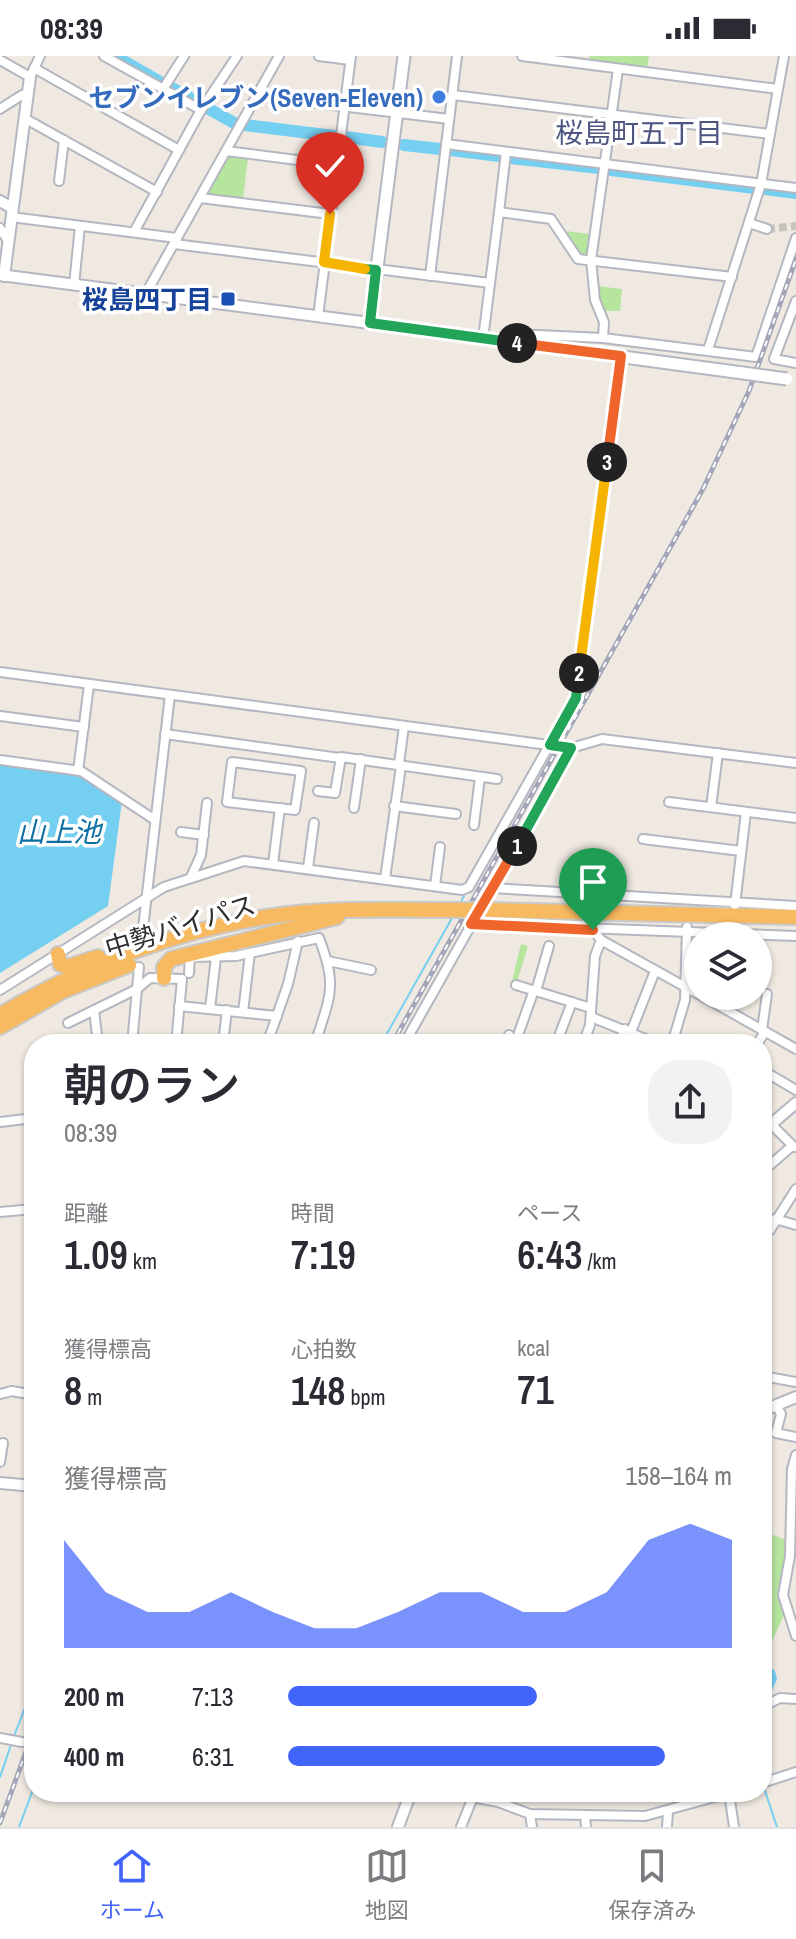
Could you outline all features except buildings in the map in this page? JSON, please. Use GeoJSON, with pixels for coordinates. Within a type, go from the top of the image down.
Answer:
{"type":"FeatureCollection","features":[{"type":"Feature","properties":{"kind":"highway","name":"中勢バイパス"},"geometry":{"type":"LineString","coordinates":[[0,1027],[63,991],[181,945],[291,919],[386,910]]}},
{"type":"Feature","properties":{"kind":"highway","name":"中勢バイパス"},"geometry":{"type":"LineString","coordinates":[[0,1015],[35,994],[96,967],[183,935],[290,913],[488,910],[796,917]]}},
{"type":"Feature","properties":{"kind":"highway"},"geometry":{"type":"LineString","coordinates":[[164,978],[164,967],[171,959],[349,914]]}},
{"type":"Feature","properties":{"kind":"highway"},"geometry":{"type":"LineString","coordinates":[[58,954],[60,964],[67,967],[152,937],[226,924]]}},
{"type":"Feature","properties":{"kind":"main road"},"geometry":{"type":"LineString","coordinates":[[404,56],[370,323],[792,380]]}},
{"type":"Feature","properties":{"kind":"street"},"geometry":{"type":"LineString","coordinates":[[40,56],[32,72],[24,118],[2,276],[370,323]]}},
{"type":"Feature","properties":{"kind":"street"},"geometry":{"type":"LineString","coordinates":[[104,56],[201,110]]}},
{"type":"Feature","properties":{"kind":"street"},"geometry":{"type":"LineString","coordinates":[[163,89],[184,56]]}},
{"type":"Feature","properties":{"kind":"street"},"geometry":{"type":"LineString","coordinates":[[134,232],[201,110],[237,56]]}},
{"type":"Feature","properties":{"kind":"street"},"geometry":{"type":"LineString","coordinates":[[145,295],[279,56]]}},
{"type":"Feature","properties":{"kind":"street"},"geometry":{"type":"LineString","coordinates":[[318,317],[350,58],[319,56]]}},
{"type":"Feature","properties":{"kind":"street"},"geometry":{"type":"LineString","coordinates":[[430,276],[457,56]]}},
{"type":"Feature","properties":{"kind":"street"},"geometry":{"type":"LineString","coordinates":[[522,56],[778,89]]}},
{"type":"Feature","properties":{"kind":"street"},"geometry":{"type":"LineString","coordinates":[[708,350],[761,184],[784,56]]}},
{"type":"Feature","properties":{"kind":"street"},"geometry":{"type":"LineString","coordinates":[[2,63],[32,72],[179,150]]}},
{"type":"Feature","properties":{"kind":"street"},"geometry":{"type":"LineString","coordinates":[[603,338],[604,322],[595,300],[591,260],[618,69]]}},
{"type":"Feature","properties":{"kind":"street"},"geometry":{"type":"LineString","coordinates":[[0,109],[22,95]]}},
{"type":"Feature","properties":{"kind":"street"},"geometry":{"type":"LineString","coordinates":[[453,95],[770,134]]}},
{"type":"Feature","properties":{"kind":"street"},"geometry":{"type":"LineString","coordinates":[[257,96],[449,119]]}},
{"type":"Feature","properties":{"kind":"street"},"geometry":{"type":"LineString","coordinates":[[24,118],[157,192]]}},
{"type":"Feature","properties":{"kind":"street"},"geometry":{"type":"LineString","coordinates":[[59,181],[64,140]]}},
{"type":"Feature","properties":{"kind":"street"},"geometry":{"type":"LineString","coordinates":[[446,144],[796,188]]}},
{"type":"Feature","properties":{"kind":"street"},"geometry":{"type":"LineString","coordinates":[[226,151],[336,165]]}},
{"type":"Feature","properties":{"kind":"street"},"geometry":{"type":"LineString","coordinates":[[483,339],[506,152]]}},
{"type":"Feature","properties":{"kind":"street"},"geometry":{"type":"LineString","coordinates":[[200,198],[330,214]]}},
{"type":"Feature","properties":{"kind":"street"},"geometry":{"type":"LineString","coordinates":[[0,201],[12,213],[80,226],[376,270],[490,283]]}},
{"type":"Feature","properties":{"kind":"street"},"geometry":{"type":"LineString","coordinates":[[499,212],[551,219],[572,255],[732,277]]}},
{"type":"Feature","properties":{"kind":"street"},"geometry":{"type":"LineString","coordinates":[[749,223],[767,229]]}},
{"type":"Feature","properties":{"kind":"street"},"geometry":{"type":"LineString","coordinates":[[74,285],[80,226]]}},
{"type":"Feature","properties":{"kind":"street"},"geometry":{"type":"LineString","coordinates":[[0,228],[8,241]]}},
{"type":"Feature","properties":{"kind":"street"},"geometry":{"type":"LineString","coordinates":[[507,342],[515,334],[603,338],[756,357],[796,238]]}},
{"type":"Feature","properties":{"kind":"street"},"geometry":{"type":"LineString","coordinates":[[795,307],[774,359],[796,363]]}},
{"type":"Feature","properties":{"kind":"street"},"geometry":{"type":"LineString","coordinates":[[0,990],[146,898],[191,877],[215,873],[244,861],[462,890],[469,887],[576,698],[621,356]]}},
{"type":"Feature","properties":{"kind":"street"},"geometry":{"type":"LineString","coordinates":[[0,672],[571,748],[602,739],[796,763]]}},
{"type":"Feature","properties":{"kind":"street"},"geometry":{"type":"LineString","coordinates":[[78,771],[89,685]]}},
{"type":"Feature","properties":{"kind":"street"},"geometry":{"type":"LineString","coordinates":[[142,937],[170,695]]}},
{"type":"Feature","properties":{"kind":"street"},"geometry":{"type":"LineString","coordinates":[[0,716],[84,727]]}},
{"type":"Feature","properties":{"kind":"street"},"geometry":{"type":"LineString","coordinates":[[385,879],[404,726]]}},
{"type":"Feature","properties":{"kind":"street"},"geometry":{"type":"LineString","coordinates":[[165,734],[497,779]]}},
{"type":"Feature","properties":{"kind":"street"},"geometry":{"type":"LineString","coordinates":[[410,1034],[571,748]]}},
{"type":"Feature","properties":{"kind":"street"},"geometry":{"type":"LineString","coordinates":[[711,807],[718,753]]}},
{"type":"Feature","properties":{"kind":"street"},"geometry":{"type":"LineString","coordinates":[[318,791],[335,793],[340,758]]}},
{"type":"Feature","properties":{"kind":"street"},"geometry":{"type":"LineString","coordinates":[[354,808],[361,759]]}},
{"type":"Feature","properties":{"kind":"street"},"geometry":{"type":"LineString","coordinates":[[0,760],[78,771],[155,820]]}},
{"type":"Feature","properties":{"kind":"street"},"geometry":{"type":"LineString","coordinates":[[232,762],[301,771],[295,810],[280,808],[227,802],[232,762]]}},
{"type":"Feature","properties":{"kind":"street"},"geometry":{"type":"LineString","coordinates":[[474,825],[480,777]]}},
{"type":"Feature","properties":{"kind":"street"},"geometry":{"type":"LineString","coordinates":[[669,802],[796,818]]}},
{"type":"Feature","properties":{"kind":"street"},"geometry":{"type":"LineString","coordinates":[[191,877],[201,855],[207,803]]}},
{"type":"Feature","properties":{"kind":"street"},"geometry":{"type":"LineString","coordinates":[[394,806],[456,814]]}},
{"type":"Feature","properties":{"kind":"street"},"geometry":{"type":"LineString","coordinates":[[273,864],[280,808]]}},
{"type":"Feature","properties":{"kind":"street"},"geometry":{"type":"LineString","coordinates":[[735,905],[746,812]]}},
{"type":"Feature","properties":{"kind":"street"},"geometry":{"type":"LineString","coordinates":[[308,868],[314,823]]}},
{"type":"Feature","properties":{"kind":"street"},"geometry":{"type":"LineString","coordinates":[[181,832],[204,835]]}},
{"type":"Feature","properties":{"kind":"street"},"geometry":{"type":"LineString","coordinates":[[643,839],[741,851]]}},
{"type":"Feature","properties":{"kind":"street"},"geometry":{"type":"LineString","coordinates":[[435,886],[440,847]]}},
{"type":"Feature","properties":{"kind":"street"},"geometry":{"type":"LineString","coordinates":[[492,888],[688,904],[796,906]]}},
{"type":"Feature","properties":{"kind":"street"},"geometry":{"type":"LineString","coordinates":[[471,924],[593,930],[684,929]]}},
{"type":"Feature","properties":{"kind":"street"},"geometry":{"type":"LineString","coordinates":[[593,930],[601,940],[684,986]]}},
{"type":"Feature","properties":{"kind":"street"},"geometry":{"type":"LineString","coordinates":[[772,934],[796,936]]}},
{"type":"Feature","properties":{"kind":"street"},"geometry":{"type":"LineString","coordinates":[[189,973],[190,957],[250,953],[319,938],[333,987],[318,1034]]}},
{"type":"Feature","properties":{"kind":"street"},"geometry":{"type":"LineString","coordinates":[[586,1034],[591,1013],[595,956],[601,940]]}},
{"type":"Feature","properties":{"kind":"street"},"geometry":{"type":"LineString","coordinates":[[271,1034],[298,941]]}},
{"type":"Feature","properties":{"kind":"street"},"geometry":{"type":"LineString","coordinates":[[514,1034],[535,991],[549,946]]}},
{"type":"Feature","properties":{"kind":"street"},"geometry":{"type":"LineString","coordinates":[[243,1012],[250,953]]}},
{"type":"Feature","properties":{"kind":"street"},"geometry":{"type":"LineString","coordinates":[[210,1009],[216,957]]}},
{"type":"Feature","properties":{"kind":"street"},"geometry":{"type":"LineString","coordinates":[[328,961],[371,970]]}},
{"type":"Feature","properties":{"kind":"street"},"geometry":{"type":"LineString","coordinates":[[133,1034],[139,967]]}},
{"type":"Feature","properties":{"kind":"street"},"geometry":{"type":"LineString","coordinates":[[625,1034],[655,971]]}},
{"type":"Feature","properties":{"kind":"street"},"geometry":{"type":"LineString","coordinates":[[68,1023],[137,989],[150,978],[182,979],[177,1034]]}},
{"type":"Feature","properties":{"kind":"street"},"geometry":{"type":"LineString","coordinates":[[516,985],[572,1002],[637,1034]]}},
{"type":"Feature","properties":{"kind":"street"},"geometry":{"type":"LineString","coordinates":[[675,1034],[684,995]]}},
{"type":"Feature","properties":{"kind":"street"},"geometry":{"type":"LineString","coordinates":[[560,1034],[572,1002]]}},
{"type":"Feature","properties":{"kind":"street"},"geometry":{"type":"LineString","coordinates":[[179,1006],[277,1016]]}},
{"type":"Feature","properties":{"kind":"street"},"geometry":{"type":"LineString","coordinates":[[94,1010],[97,1034]]}},
{"type":"Feature","properties":{"kind":"street"},"geometry":{"type":"LineString","coordinates":[[224,1034],[227,1010]]}},
{"type":"Feature","properties":{"kind":"street"},"geometry":{"type":"LineString","coordinates":[[726,1010],[768,1034]]}},
{"type":"Feature","properties":{"kind":"street"},"geometry":{"type":"LineString","coordinates":[[762,1034],[765,1010]]}},
{"type":"Feature","properties":{"kind":"street"},"geometry":{"type":"LineString","coordinates":[[772,1036],[796,1049]]}},
{"type":"Feature","properties":{"kind":"street"},"geometry":{"type":"LineString","coordinates":[[772,1076],[796,1090]]}},
{"type":"Feature","properties":{"kind":"street"},"geometry":{"type":"LineString","coordinates":[[772,1164],[794,1148],[772,1125],[796,1103]]}},
{"type":"Feature","properties":{"kind":"street"},"geometry":{"type":"LineString","coordinates":[[0,1122],[24,1119]]}},
{"type":"Feature","properties":{"kind":"street"},"geometry":{"type":"LineString","coordinates":[[772,1226],[796,1189]]}},
{"type":"Feature","properties":{"kind":"street"},"geometry":{"type":"LineString","coordinates":[[0,1212],[24,1210]]}},
{"type":"Feature","properties":{"kind":"street"},"geometry":{"type":"LineString","coordinates":[[775,1219],[796,1225]]}},
{"type":"Feature","properties":{"kind":"street"},"geometry":{"type":"LineString","coordinates":[[772,1378],[796,1382]]}},
{"type":"Feature","properties":{"kind":"street"},"geometry":{"type":"LineString","coordinates":[[0,1394],[12,1391],[24,1393]]}},
{"type":"Feature","properties":{"kind":"street"},"geometry":{"type":"LineString","coordinates":[[772,1407],[796,1397]]}},
{"type":"Feature","properties":{"kind":"street"},"geometry":{"type":"LineString","coordinates":[[776,1405],[781,1414],[776,1433],[796,1437]]}},
{"type":"Feature","properties":{"kind":"street"},"geometry":{"type":"LineString","coordinates":[[0,1462],[3,1443]]}},
{"type":"Feature","properties":{"kind":"street"},"geometry":{"type":"LineString","coordinates":[[796,1455],[792,1477],[790,1556],[783,1595],[796,1636]]}},
{"type":"Feature","properties":{"kind":"street"},"geometry":{"type":"LineString","coordinates":[[0,1483],[24,1485]]}},
{"type":"Feature","properties":{"kind":"street"},"geometry":{"type":"LineString","coordinates":[[772,1702],[780,1698],[796,1699]]}},
{"type":"Feature","properties":{"kind":"street"},"geometry":{"type":"LineString","coordinates":[[772,1780],[796,1772]]}},
{"type":"Feature","properties":{"kind":"street"},"geometry":{"type":"LineString","coordinates":[[398,1827],[407,1802]]}},
{"type":"Feature","properties":{"kind":"street"},"geometry":{"type":"LineString","coordinates":[[461,1827],[471,1802]]}},
{"type":"Feature","properties":{"kind":"street"},"geometry":{"type":"LineString","coordinates":[[490,1802],[530,1814],[645,1816],[697,1802]]}},
{"type":"Feature","properties":{"kind":"street"},"geometry":{"type":"LineString","coordinates":[[732,1802],[734,1827]]}},
{"type":"Feature","properties":{"kind":"street"},"geometry":{"type":"LineString","coordinates":[[667,1827],[668,1811]]}},
{"type":"Feature","properties":{"kind":"street"},"geometry":{"type":"LineString","coordinates":[[530,1814],[532,1827]]}},
{"type":"Feature","properties":{"kind":"street"},"geometry":{"type":"LineString","coordinates":[[585,1815],[586,1827]]}},
{"type":"Feature","properties":{"kind":"green space"},"geometry":{"type":"Polygon","coordinates":[[[590,56],[649,56],[647,69],[589,62],[590,56]]]}},
{"type":"Feature","properties":{"kind":"green space"},"geometry":{"type":"Polygon","coordinates":[[[227,155],[248,157],[243,200],[206,195],[227,155]]]}},
{"type":"Feature","properties":{"kind":"green space"},"geometry":{"type":"Polygon","coordinates":[[[565,231],[591,234],[586,256],[573,251],[565,231]]]}},
{"type":"Feature","properties":{"kind":"green space"},"geometry":{"type":"Polygon","coordinates":[[[596,286],[622,289],[620,311],[604,311],[596,286]]]}},
{"type":"Feature","properties":{"kind":"green space"},"geometry":{"type":"Polygon","coordinates":[[[521,944],[528,946],[517,982],[512,981],[521,944]]]}},
{"type":"Feature","properties":{"kind":"green space"},"geometry":{"type":"Polygon","coordinates":[[[772,1535],[784,1539],[789,1546],[785,1613],[772,1641],[772,1535]]]}},
{"type":"Feature","properties":{"kind":"water","name":"山上池"},"geometry":{"type":"Polygon","coordinates":[[[0,764],[81,775],[122,801],[108,906],[0,973],[0,764]]]}},
{"type":"Feature","properties":{"kind":"water"},"geometry":{"type":"Polygon","coordinates":[[[772,1668],[777,1679],[772,1690],[772,1668]]]}},
{"type":"Feature","properties":{"kind":"waterway"},"geometry":{"type":"LineString","coordinates":[[115,56],[160,82]]}},
{"type":"Feature","properties":{"kind":"waterway"},"geometry":{"type":"LineString","coordinates":[[170,87],[199,103]]}},
{"type":"Feature","properties":{"kind":"waterway"},"geometry":{"type":"LineString","coordinates":[[209,109],[236,124]]}},
{"type":"Feature","properties":{"kind":"waterway"},"geometry":{"type":"LineString","coordinates":[[245,125],[334,136]]}},
{"type":"Feature","properties":{"kind":"waterway"},"geometry":{"type":"LineString","coordinates":[[346,137],[382,142]]}},
{"type":"Feature","properties":{"kind":"waterway"},"geometry":{"type":"LineString","coordinates":[[404,145],[440,149]]}},
{"type":"Feature","properties":{"kind":"waterway"},"geometry":{"type":"LineString","coordinates":[[451,150],[499,156]]}},
{"type":"Feature","properties":{"kind":"waterway"},"geometry":{"type":"LineString","coordinates":[[511,158],[599,168]]}},
{"type":"Feature","properties":{"kind":"waterway"},"geometry":{"type":"LineString","coordinates":[[611,170],[754,188]]}},
{"type":"Feature","properties":{"kind":"waterway"},"geometry":{"type":"LineString","coordinates":[[765,189],[796,193]]}},
{"type":"Feature","properties":{"kind":"waterway"},"geometry":{"type":"LineString","coordinates":[[459,905],[464,896]]}},
{"type":"Feature","properties":{"kind":"waterway"},"geometry":{"type":"LineString","coordinates":[[387,1034],[452,918]]}},
{"type":"Feature","properties":{"kind":"waterway"},"geometry":{"type":"LineString","coordinates":[[14,1736],[24,1710]]}},
{"type":"Feature","properties":{"kind":"waterway"},"geometry":{"type":"LineString","coordinates":[[0,1777],[12,1742]]}},
{"type":"Feature","properties":{"kind":"waterway"},"geometry":{"type":"LineString","coordinates":[[19,1827],[28,1802]]}},
{"type":"Feature","properties":{"kind":"waterway"},"geometry":{"type":"LineString","coordinates":[[769,1802],[777,1827]]}},
{"type":"Feature","properties":{"kind":"tunnel"},"geometry":{"type":"LineString","coordinates":[[767,229],[796,226]]}},
{"type":"Feature","properties":{"kind":"railway"},"geometry":{"type":"LineString","coordinates":[[398,1034],[703,489],[749,391],[796,259]]}},
{"type":"Feature","properties":{"kind":"railway"},"geometry":{"type":"LineString","coordinates":[[0,1823],[24,1757]]}},
{"type":"Feature","properties":{"kind":"place","name":"セブンイレブン(Seven-Eleven)"},"geometry":{"type":"Point","coordinates":[439,97]}},
{"type":"Feature","properties":{"kind":"place","name":"桜島四丁目"},"geometry":{"type":"Point","coordinates":[228,299]}},
{"type":"Feature","properties":{"kind":"district","name":"桜島町五丁目"},"geometry":{"type":"Point","coordinates":[639,133]}},
{"type":"Feature","properties":{"kind":"route"},"geometry":{"type":"LineString","coordinates":[[330,214],[324,262],[376,270],[370,323],[621,356],[576,698],[550,745],[571,748],[471,924],[593,930]]}}]}
